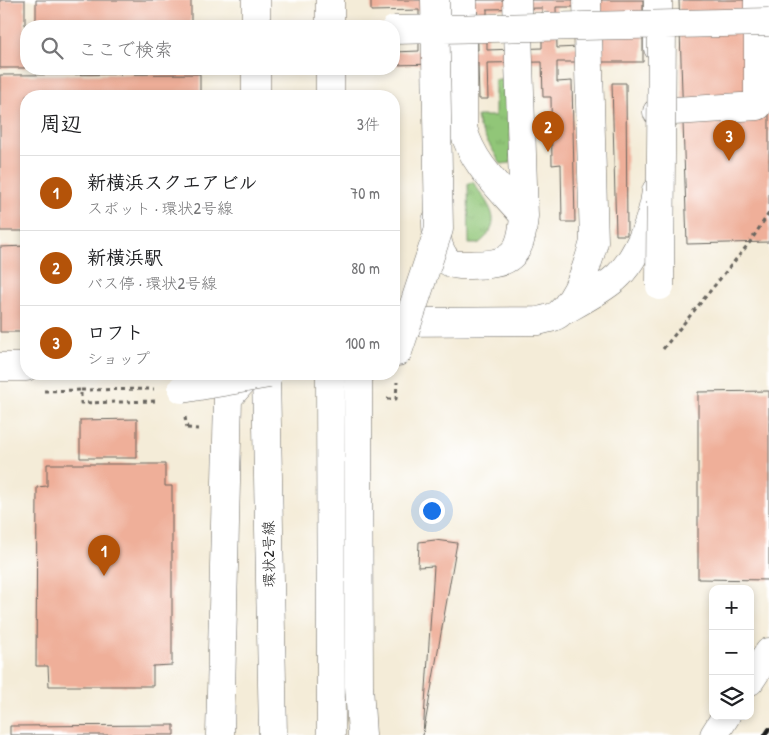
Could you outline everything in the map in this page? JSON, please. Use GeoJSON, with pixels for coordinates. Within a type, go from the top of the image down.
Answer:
{"type":"FeatureCollection","features":[{"type":"Feature","properties":{"kind":"street"},"geometry":{"type":"LineString","coordinates":[[256,0],[256,20]]}},
{"type":"Feature","properties":{"kind":"street"},"geometry":{"type":"LineString","coordinates":[[330,0],[330,20]]}},
{"type":"Feature","properties":{"kind":"street"},"geometry":{"type":"LineString","coordinates":[[431,0],[436,243],[448,262],[456,265],[501,263],[514,252],[522,237],[524,216],[518,0]]}},
{"type":"Feature","properties":{"kind":"street"},"geometry":{"type":"LineString","coordinates":[[402,351],[439,229],[435,0]]}},
{"type":"Feature","properties":{"kind":"street"},"geometry":{"type":"LineString","coordinates":[[463,0],[463,128],[467,145],[478,162],[524,216]]}},
{"type":"Feature","properties":{"kind":"street"},"geometry":{"type":"LineString","coordinates":[[560,314],[576,290],[587,267],[594,242],[587,0]]}},
{"type":"Feature","properties":{"kind":"street"},"geometry":{"type":"LineString","coordinates":[[658,112],[758,106],[758,0]]}},
{"type":"Feature","properties":{"kind":"street"},"geometry":{"type":"LineString","coordinates":[[400,322],[526,322],[560,314],[614,280],[625,267],[642,238],[654,209],[658,182],[660,13]]}},
{"type":"Feature","properties":{"kind":"street"},"geometry":{"type":"LineString","coordinates":[[660,13],[660,286]]}},
{"type":"Feature","properties":{"kind":"street"},"geometry":{"type":"LineString","coordinates":[[400,30],[660,13],[769,22]]}},
{"type":"Feature","properties":{"kind":"street"},"geometry":{"type":"LineString","coordinates":[[256,75],[256,90]]}},
{"type":"Feature","properties":{"kind":"street"},"geometry":{"type":"LineString","coordinates":[[330,75],[330,90]]}},
{"type":"Feature","properties":{"kind":"street"},"geometry":{"type":"LineString","coordinates":[[0,366],[20,367]]}},
{"type":"Feature","properties":{"kind":"street"},"geometry":{"type":"LineString","coordinates":[[174,395],[241,380]]}},
{"type":"Feature","properties":{"kind":"street"},"geometry":{"type":"LineString","coordinates":[[220,735],[228,398],[244,380]]}},
{"type":"Feature","properties":{"kind":"street","name":"環状2号線"},"geometry":{"type":"LineString","coordinates":[[268,380],[273,735]]}},
{"type":"Feature","properties":{"kind":"street"},"geometry":{"type":"LineString","coordinates":[[330,380],[331,735]]}},
{"type":"Feature","properties":{"kind":"street"},"geometry":{"type":"LineString","coordinates":[[358,380],[359,676],[362,735]]}},
{"type":"Feature","properties":{"kind":"street"},"geometry":{"type":"LineString","coordinates":[[753,675],[769,652]]}},
{"type":"Feature","properties":{"kind":"street"},"geometry":{"type":"LineString","coordinates":[[714,735],[723,720]]}},
{"type":"Feature","properties":{"kind":"path"},"geometry":{"type":"LineString","coordinates":[[663,349],[750,242],[769,213]]}},
{"type":"Feature","properties":{"kind":"path"},"geometry":{"type":"LineString","coordinates":[[36,392],[81,390],[174,395]]}},
{"type":"Feature","properties":{"kind":"path"},"geometry":{"type":"LineString","coordinates":[[81,390],[81,403],[174,395]]}},
{"type":"Feature","properties":{"kind":"green space"},"geometry":{"type":"Polygon","coordinates":[[[495,80],[509,80],[511,163],[501,164],[479,127],[477,116],[495,116],[495,80]]]}},
{"type":"Feature","properties":{"kind":"green space"},"geometry":{"type":"Polygon","coordinates":[[[473,182],[489,206],[493,221],[492,228],[487,236],[478,244],[469,244],[468,183],[473,182]]]}},
{"type":"Feature","properties":{"kind":"building"},"geometry":{"type":"Polygon","coordinates":[[[0,0],[25,0],[25,20],[20,20],[20,68],[0,68],[0,0]]]}},
{"type":"Feature","properties":{"kind":"building"},"geometry":{"type":"Polygon","coordinates":[[[36,0],[191,0],[191,20],[36,20],[36,0]]]}},
{"type":"Feature","properties":{"kind":"building"},"geometry":{"type":"Polygon","coordinates":[[[371,0],[643,0],[643,62],[557,62],[557,82],[572,81],[575,222],[562,222],[561,164],[552,165],[551,97],[543,97],[542,62],[487,63],[488,99],[479,99],[478,63],[400,65],[400,52],[419,51],[419,10],[371,11],[371,0]],[[556,7],[557,48],[579,47],[578,7],[556,7]],[[542,8],[487,9],[487,50],[542,48],[542,8]],[[477,9],[460,10],[461,50],[478,50],[477,9]]]}},
{"type":"Feature","properties":{"kind":"building"},"geometry":{"type":"Polygon","coordinates":[[[679,0],[769,0],[769,242],[687,244],[679,0]]]}},
{"type":"Feature","properties":{"kind":"building"},"geometry":{"type":"Polygon","coordinates":[[[0,75],[200,75],[200,90],[20,90],[20,231],[0,231],[0,75]]]}},
{"type":"Feature","properties":{"kind":"building"},"geometry":{"type":"Polygon","coordinates":[[[612,83],[626,83],[627,235],[616,235],[612,83]]]}},
{"type":"Feature","properties":{"kind":"building"},"geometry":{"type":"Polygon","coordinates":[[[20,246],[20,332],[0,332],[0,247],[20,246]]]}},
{"type":"Feature","properties":{"kind":"building"},"geometry":{"type":"Polygon","coordinates":[[[769,391],[769,580],[698,579],[698,392],[769,391]]]}},
{"type":"Feature","properties":{"kind":"building"},"geometry":{"type":"Polygon","coordinates":[[[137,419],[137,458],[80,458],[80,420],[137,419]]]}},
{"type":"Feature","properties":{"kind":"building"},"geometry":{"type":"Polygon","coordinates":[[[47,464],[165,464],[165,486],[172,486],[172,665],[153,666],[153,686],[49,686],[48,666],[36,666],[37,487],[47,486],[47,464]]]}},
{"type":"Feature","properties":{"kind":"building"},"geometry":{"type":"Polygon","coordinates":[[[435,540],[457,543],[423,735],[434,566],[418,567],[419,542],[435,540]]]}},
{"type":"Feature","properties":{"kind":"building"},"geometry":{"type":"Polygon","coordinates":[[[174,725],[174,735],[10,735],[10,726],[174,725]]]}},
{"type":"Feature","properties":{"kind":"railway"},"geometry":{"type":"LineString","coordinates":[[765,735],[769,729]]}},
{"type":"Feature","properties":{"kind":"place","name":"新横浜駅"},"geometry":{"type":"Point","coordinates":[548,152]}},
{"type":"Feature","properties":{"kind":"place","name":"ロフト"},"geometry":{"type":"Point","coordinates":[729,161]}},
{"type":"Feature","properties":{"kind":"place","name":"新横浜スクエアビル"},"geometry":{"type":"Point","coordinates":[104,576]}}]}
